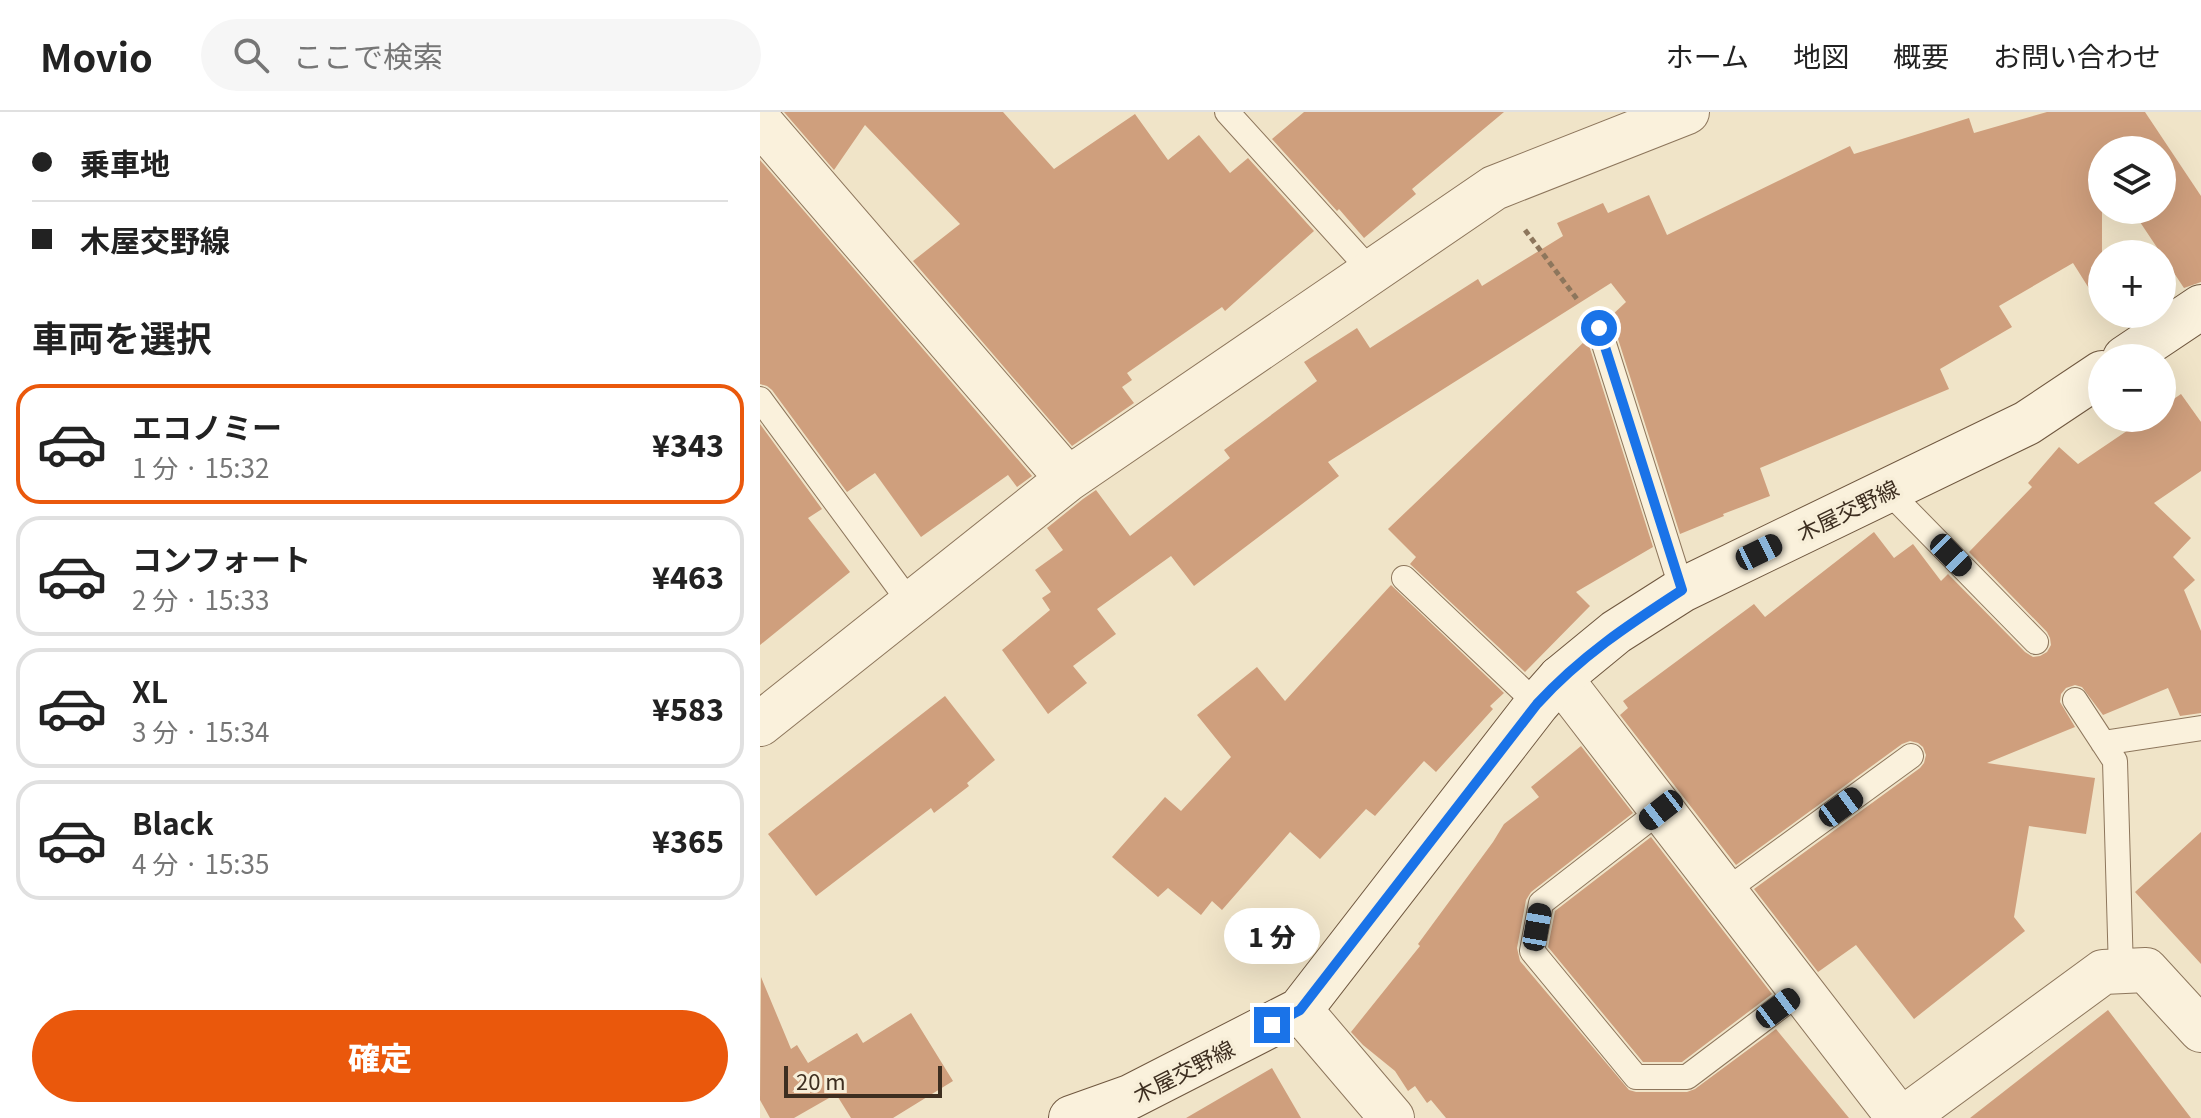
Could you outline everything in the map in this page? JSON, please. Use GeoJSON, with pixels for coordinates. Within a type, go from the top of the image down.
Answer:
{"type":"FeatureCollection","features":[{"type":"Feature","properties":{"kind":"street"},"geometry":{"type":"LineString","coordinates":[[760,724],[1068,479],[1494,188],[1687,112]]}},
{"type":"Feature","properties":{"kind":"street"},"geometry":{"type":"LineString","coordinates":[[760,122],[1068,479]]}},
{"type":"Feature","properties":{"kind":"street"},"geometry":{"type":"LineString","coordinates":[[2146,344],[2201,307]]}},
{"type":"Feature","properties":{"kind":"street","name":"木屋交野線"},"geometry":{"type":"LineString","coordinates":[[1071,1118],[1137,1108],[1300,1010],[1549,691],[1616,632],[1682,590],[2027,423],[2088,382]]}},
{"type":"Feature","properties":{"kind":"street"},"geometry":{"type":"LineString","coordinates":[[1549,691],[1661,810],[1901,1118],[2103,972],[2146,970],[2201,1030]]}},
{"type":"Feature","properties":{"kind":"street"},"geometry":{"type":"LineString","coordinates":[[1300,1010],[1392,1118]]}},
{"type":"Feature","properties":{"kind":"lane"},"geometry":{"type":"LineString","coordinates":[[1227,112],[1371,271]]}},
{"type":"Feature","properties":{"kind":"lane"},"geometry":{"type":"LineString","coordinates":[[1599,328],[1682,590]]}},
{"type":"Feature","properties":{"kind":"lane"},"geometry":{"type":"LineString","coordinates":[[760,399],[911,604]]}},
{"type":"Feature","properties":{"kind":"lane"},"geometry":{"type":"LineString","coordinates":[[1887,490],[2036,642]]}},
{"type":"Feature","properties":{"kind":"lane"},"geometry":{"type":"LineString","coordinates":[[1404,578],[1549,691]]}},
{"type":"Feature","properties":{"kind":"lane"},"geometry":{"type":"LineString","coordinates":[[2075,700],[2115,761],[2121,971]]}},
{"type":"Feature","properties":{"kind":"lane"},"geometry":{"type":"LineString","coordinates":[[2103,743],[2201,728]]}},
{"type":"Feature","properties":{"kind":"lane"},"geometry":{"type":"LineString","coordinates":[[1724,892],[1911,756]]}},
{"type":"Feature","properties":{"kind":"lane"},"geometry":{"type":"LineString","coordinates":[[1661,810],[1541,903],[1532,951],[1636,1077],[1687,1077],[1801,991]]}},
{"type":"Feature","properties":{"kind":"path"},"geometry":{"type":"LineString","coordinates":[[1494,188],[1599,328]]}},
{"type":"Feature","properties":{"kind":"building"},"geometry":{"type":"Polygon","coordinates":[[[784,112],[1003,112],[1054,169],[1135,114],[1168,160],[1199,135],[1230,173],[1248,158],[1314,231],[1225,311],[1222,307],[1127,373],[1132,380],[1122,387],[1134,403],[1072,446],[913,261],[960,224],[865,125],[834,170],[784,112]]]}},
{"type":"Feature","properties":{"kind":"building"},"geometry":{"type":"Polygon","coordinates":[[[1304,112],[1504,112],[1412,189],[1416,194],[1364,238],[1272,139],[1304,112]]]}},
{"type":"Feature","properties":{"kind":"building"},"geometry":{"type":"Polygon","coordinates":[[[2047,112],[2145,112],[2161,136],[2088,136],[2088,224],[2102,224],[2102,240],[2088,240],[2088,287],[2073,263],[1999,306],[2012,327],[1940,369],[1949,389],[1760,468],[1770,496],[1680,534],[1610,317],[1626,302],[1611,283],[1328,462],[1339,476],[1194,586],[1171,556],[1097,609],[1116,634],[1073,666],[1087,683],[1048,714],[1002,650],[1050,610],[1042,598],[1051,592],[1035,570],[1063,550],[1047,528],[1096,490],[1130,536],[1230,458],[1224,450],[1317,381],[1304,362],[1357,328],[1370,348],[1478,279],[1482,286],[1563,236],[1557,223],[1603,203],[1608,213],[1649,195],[1667,235],[1850,146],[1854,154],[1969,118],[1974,133],[2047,112]]]}},
{"type":"Feature","properties":{"kind":"building"},"geometry":{"type":"Polygon","coordinates":[[[2176,158],[2201,196],[2201,282],[2184,288],[2176,276],[2176,240],[2152,240],[2141,224],[2176,224],[2176,158]]]}},
{"type":"Feature","properties":{"kind":"building"},"geometry":{"type":"Polygon","coordinates":[[[760,160],[1032,476],[1017,487],[1008,475],[921,537],[875,473],[847,492],[772,390],[760,384],[760,160]]]}},
{"type":"Feature","properties":{"kind":"building"},"geometry":{"type":"Polygon","coordinates":[[[1587,339],[1653,547],[1576,592],[1590,606],[1525,672],[1410,564],[1416,557],[1388,529],[1587,339]]]}},
{"type":"Feature","properties":{"kind":"building"},"geometry":{"type":"Polygon","coordinates":[[[2181,394],[2201,422],[2201,471],[2154,503],[2191,538],[2173,557],[2195,580],[2184,590],[2201,631],[2201,713],[2180,716],[2168,688],[2103,715],[2082,687],[2075,685],[2066,688],[2060,702],[2075,727],[1987,763],[2095,778],[2086,834],[2029,826],[2014,917],[2025,931],[1914,1019],[1856,945],[1818,972],[1754,889],[1920,768],[1926,755],[1923,747],[1910,741],[1902,744],[1736,865],[1620,715],[1628,708],[1623,701],[1754,604],[1765,617],[1874,532],[1894,558],[1913,544],[1941,581],[1948,574],[2025,652],[2033,657],[2040,656],[2051,645],[2047,632],[1969,552],[2032,487],[2028,483],[2059,447],[2078,464],[2125,432],[2176,432],[2176,397],[2181,394]]]}},
{"type":"Feature","properties":{"kind":"building"},"geometry":{"type":"Polygon","coordinates":[[[760,424],[822,509],[808,518],[850,572],[760,645],[760,424]]]}},
{"type":"Feature","properties":{"kind":"building"},"geometry":{"type":"Polygon","coordinates":[[[1391,585],[1504,693],[1436,772],[1424,761],[1375,816],[1366,809],[1320,859],[1290,832],[1222,910],[1212,901],[1201,915],[1168,888],[1158,897],[1112,857],[1165,797],[1181,811],[1231,757],[1197,715],[1257,667],[1285,701],[1391,585]]]}},
{"type":"Feature","properties":{"kind":"building"},"geometry":{"type":"Polygon","coordinates":[[[945,696],[995,760],[967,783],[969,786],[934,813],[931,808],[816,896],[768,834],[945,696]]]}},
{"type":"Feature","properties":{"kind":"building"},"geometry":{"type":"Polygon","coordinates":[[[1581,746],[1633,813],[1531,892],[1526,900],[1517,948],[1520,961],[1629,1090],[1687,1092],[1695,1089],[1776,1029],[1849,1118],[1446,1118],[1431,1100],[1427,1103],[1415,1086],[1408,1091],[1395,1071],[1351,1032],[1420,946],[1418,944],[1504,824],[1539,797],[1531,787],[1581,746]]]}},
{"type":"Feature","properties":{"kind":"building"},"geometry":{"type":"Polygon","coordinates":[[[2201,832],[2201,964],[2135,892],[2201,832]]]}},
{"type":"Feature","properties":{"kind":"building"},"geometry":{"type":"Polygon","coordinates":[[[1651,837],[1772,994],[1682,1062],[1643,1062],[1548,947],[1555,911],[1651,837]]]}},
{"type":"Feature","properties":{"kind":"building"},"geometry":{"type":"Polygon","coordinates":[[[761,977],[791,1049],[797,1045],[808,1063],[857,1033],[863,1043],[911,1013],[953,1081],[893,1118],[851,1118],[836,1094],[794,1118],[770,1118],[760,1100],[761,977]]]}},
{"type":"Feature","properties":{"kind":"building"},"geometry":{"type":"Polygon","coordinates":[[[2108,1010],[2191,1118],[1970,1118],[2108,1010]]]}},
{"type":"Feature","properties":{"kind":"building"},"geometry":{"type":"Polygon","coordinates":[[[1272,1068],[1301,1118],[1186,1118],[1272,1068]]]}},
{"type":"Feature","properties":{"kind":"route"},"geometry":{"type":"LineString","coordinates":[[1272,1025],[1300,1010],[1560,678],[1616,632],[1682,590],[1599,328]]}}]}
